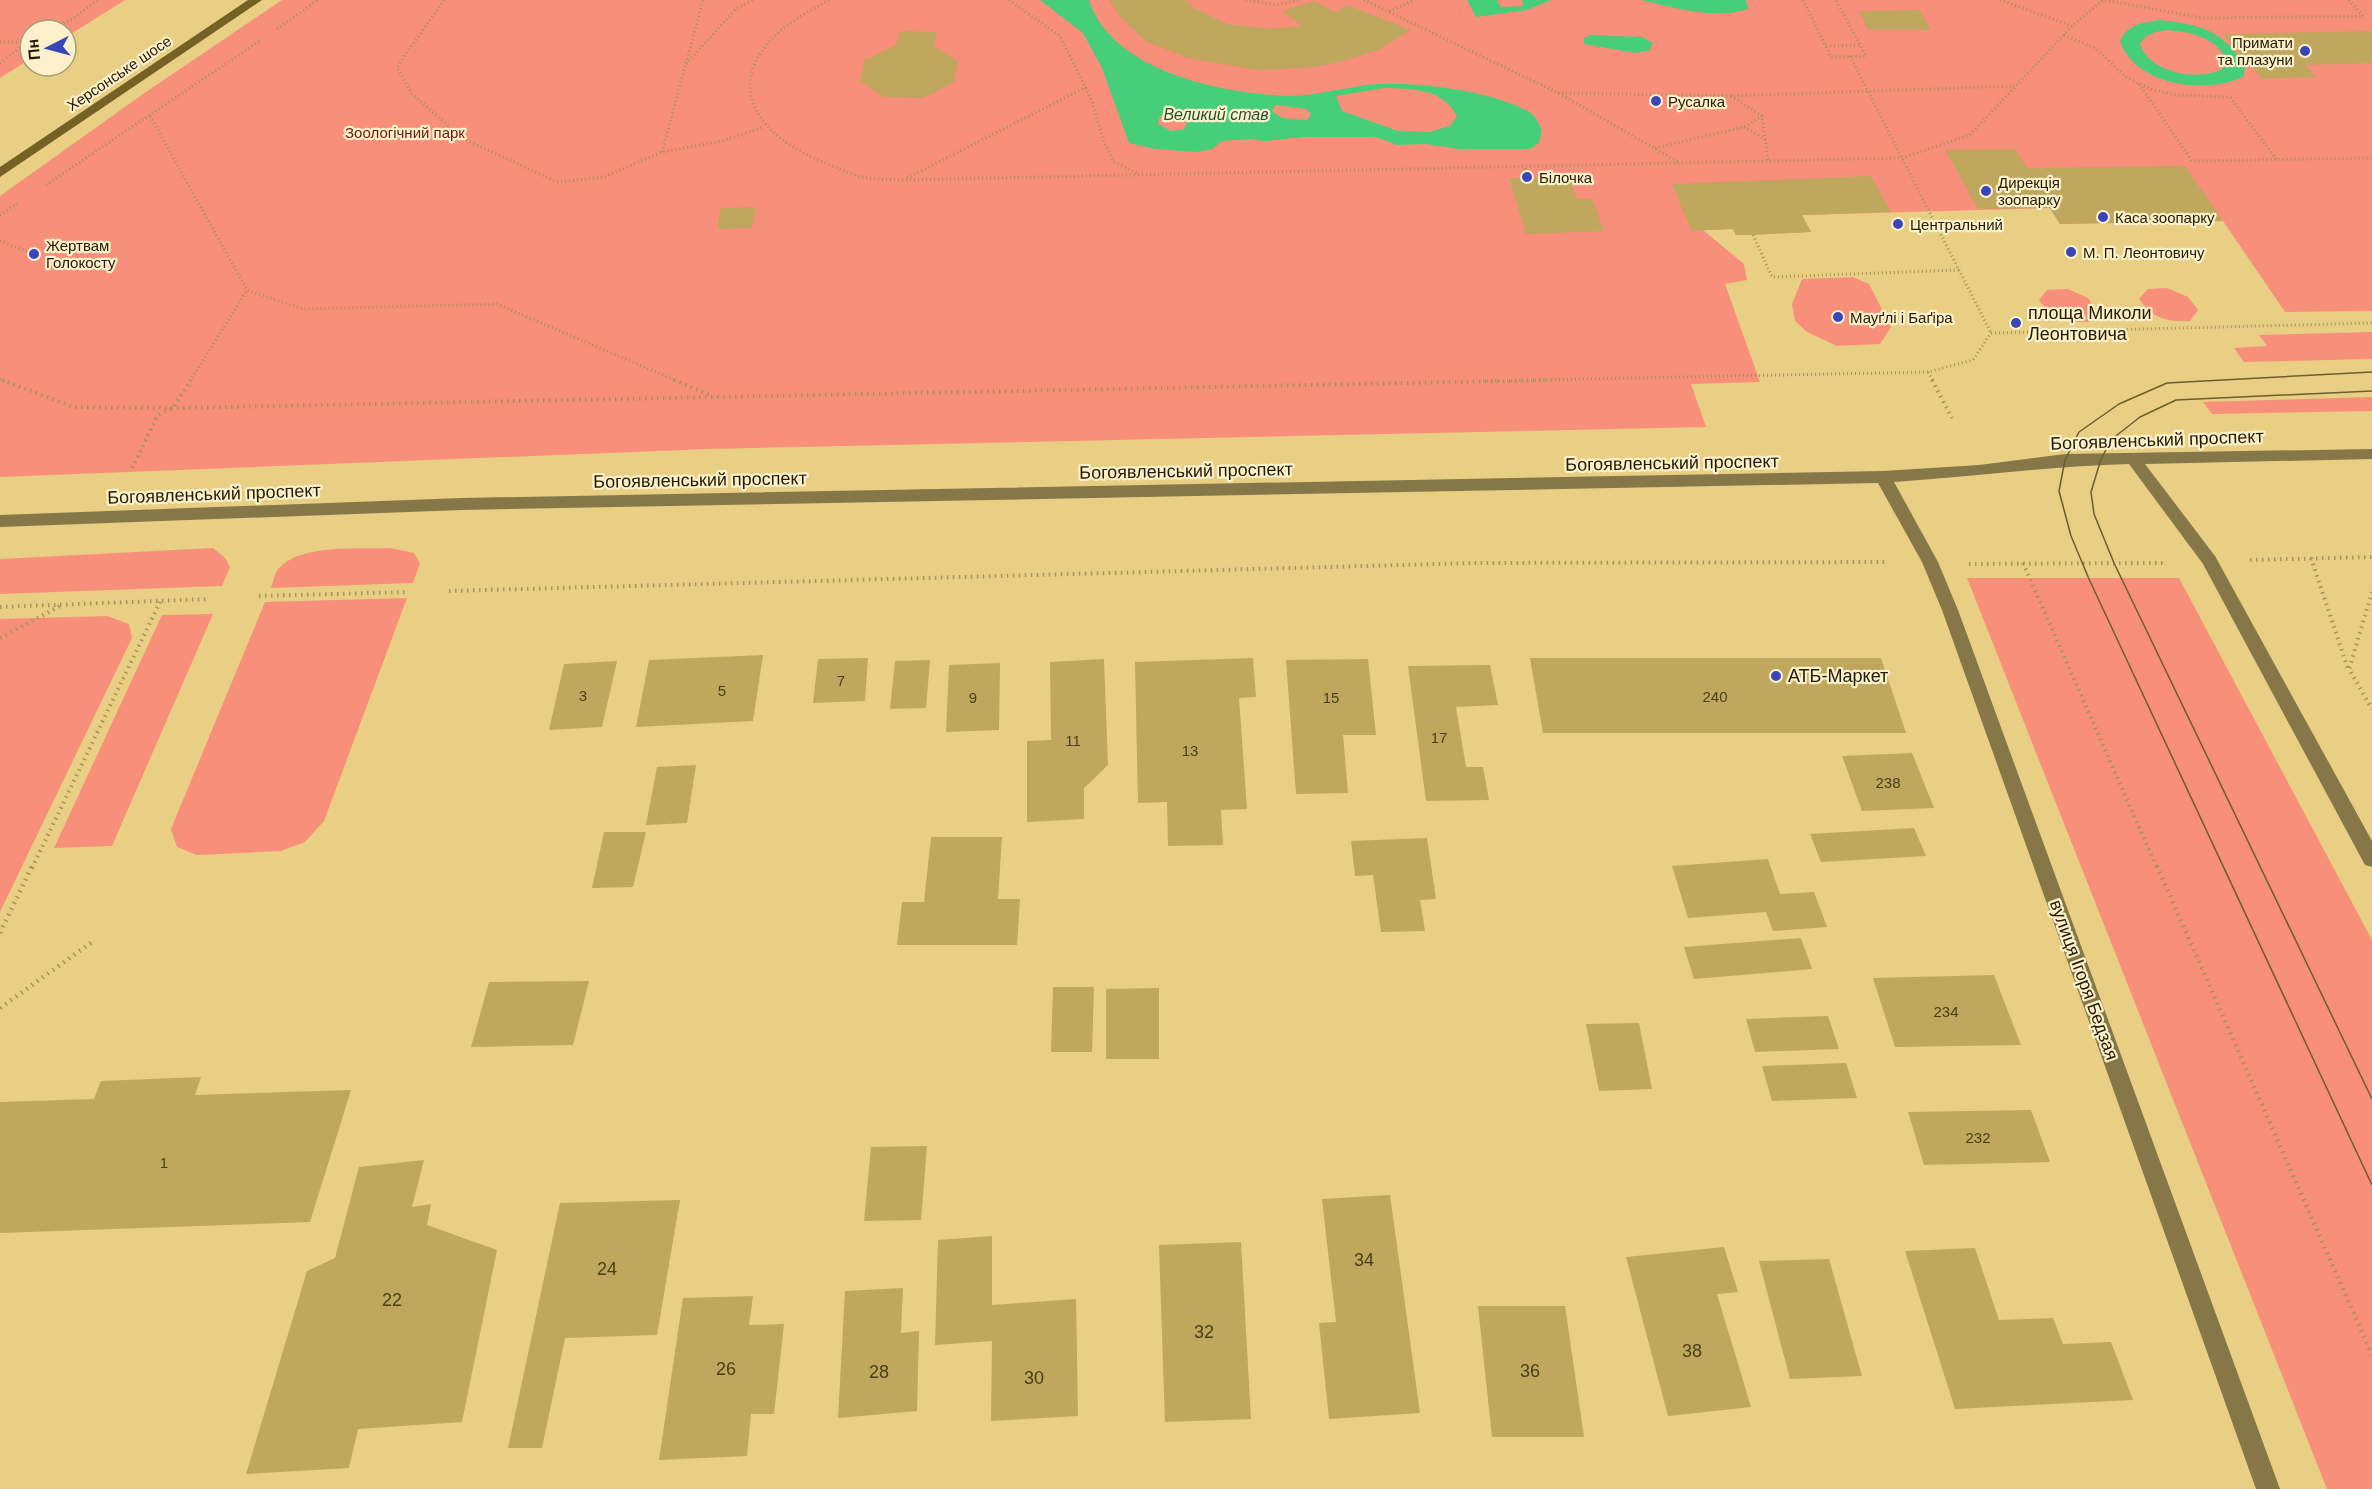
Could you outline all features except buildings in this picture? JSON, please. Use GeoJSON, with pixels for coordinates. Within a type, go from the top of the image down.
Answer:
{"type":"FeatureCollection","features":[{"type":"Feature","properties":{"kind":"main road","name":"Херсонське шосе"},"geometry":{"type":"LineString","coordinates":[[0,173],[256,0]]}},
{"type":"Feature","properties":{"kind":"main road","name":"Богоявленський проспект"},"geometry":{"type":"LineString","coordinates":[[0,521],[474,504],[1883,477],[1979,471],[2065,460],[2372,454]]}},
{"type":"Feature","properties":{"kind":"main road"},"geometry":{"type":"LineString","coordinates":[[2133,459],[2209,560],[2372,859]]}},
{"type":"Feature","properties":{"kind":"main road","name":"вулиця Ігоря Бедзая"},"geometry":{"type":"LineString","coordinates":[[1883,477],[1930,562],[1950,610],[2268,1489]]}},
{"type":"Feature","properties":{"kind":"path"},"geometry":{"type":"LineString","coordinates":[[74,18],[97,0]]}},
{"type":"Feature","properties":{"kind":"path"},"geometry":{"type":"LineString","coordinates":[[38,190],[318,0]]}},
{"type":"Feature","properties":{"kind":"path"},"geometry":{"type":"LineString","coordinates":[[444,0],[397,67],[411,94],[464,139],[557,182],[604,177],[662,152],[722,141],[764,128]]}},
{"type":"Feature","properties":{"kind":"path"},"geometry":{"type":"LineString","coordinates":[[662,152],[703,0]]}},
{"type":"Feature","properties":{"kind":"path"},"geometry":{"type":"LineString","coordinates":[[685,64],[737,8],[753,0]]}},
{"type":"Feature","properties":{"kind":"path"},"geometry":{"type":"LineString","coordinates":[[829,0],[802,15],[773,38],[752,68],[751,108],[764,128],[791,149],[861,176],[903,180],[1902,158],[1970,135],[2072,26],[2104,0],[2202,18],[2363,16],[2349,0]]}},
{"type":"Feature","properties":{"kind":"path"},"geometry":{"type":"LineString","coordinates":[[1009,0],[1060,36],[1086,87],[1103,140],[1114,162],[1139,175]]}},
{"type":"Feature","properties":{"kind":"path"},"geometry":{"type":"LineString","coordinates":[[1246,0],[1277,5],[1299,0]]}},
{"type":"Feature","properties":{"kind":"path"},"geometry":{"type":"LineString","coordinates":[[1364,0],[1558,93],[1681,163]]}},
{"type":"Feature","properties":{"kind":"path"},"geometry":{"type":"LineString","coordinates":[[1389,11],[1415,0]]}},
{"type":"Feature","properties":{"kind":"path"},"geometry":{"type":"LineString","coordinates":[[1803,0],[1832,57],[1866,56],[1836,0]]}},
{"type":"Feature","properties":{"kind":"path"},"geometry":{"type":"LineString","coordinates":[[2000,0],[2072,26]]}},
{"type":"Feature","properties":{"kind":"path"},"geometry":{"type":"LineString","coordinates":[[2064,35],[2096,49],[2109,64],[2139,84],[2178,96],[2230,97],[2277,160]]}},
{"type":"Feature","properties":{"kind":"path"},"geometry":{"type":"LineString","coordinates":[[0,42],[18,42]]}},
{"type":"Feature","properties":{"kind":"path"},"geometry":{"type":"LineString","coordinates":[[1826,46],[1860,45]]}},
{"type":"Feature","properties":{"kind":"path"},"geometry":{"type":"LineString","coordinates":[[0,63],[18,48]]}},
{"type":"Feature","properties":{"kind":"path"},"geometry":{"type":"LineString","coordinates":[[1850,56],[1991,333]]}},
{"type":"Feature","properties":{"kind":"path"},"geometry":{"type":"LineString","coordinates":[[2139,84],[2192,162],[2372,158]]}},
{"type":"Feature","properties":{"kind":"path"},"geometry":{"type":"LineString","coordinates":[[1558,93],[1731,96],[2015,86]]}},
{"type":"Feature","properties":{"kind":"path"},"geometry":{"type":"LineString","coordinates":[[903,180],[1086,87]]}},
{"type":"Feature","properties":{"kind":"path"},"geometry":{"type":"LineString","coordinates":[[1731,96],[1762,116],[1768,160]]}},
{"type":"Feature","properties":{"kind":"path"},"geometry":{"type":"LineString","coordinates":[[150,116],[247,290],[303,309],[497,304],[716,398]]}},
{"type":"Feature","properties":{"kind":"path"},"geometry":{"type":"LineString","coordinates":[[1655,148],[1744,127],[1762,116]]}},
{"type":"Feature","properties":{"kind":"path"},"geometry":{"type":"LineString","coordinates":[[1744,127],[1766,140]]}},
{"type":"Feature","properties":{"kind":"path"},"geometry":{"type":"LineString","coordinates":[[1525,168],[1527,177]]}},
{"type":"Feature","properties":{"kind":"path"},"geometry":{"type":"LineString","coordinates":[[0,215],[28,196]]}},
{"type":"Feature","properties":{"kind":"path"},"geometry":{"type":"LineString","coordinates":[[1753,235],[1772,277],[1959,270]]}},
{"type":"Feature","properties":{"kind":"path"},"geometry":{"type":"LineString","coordinates":[[0,241],[34,254]]}},
{"type":"Feature","properties":{"kind":"path"},"geometry":{"type":"LineString","coordinates":[[132,468],[158,416],[173,408],[247,290]]}},
{"type":"Feature","properties":{"kind":"path"},"geometry":{"type":"LineString","coordinates":[[1991,333],[2372,322]]}},
{"type":"Feature","properties":{"kind":"path"},"geometry":{"type":"LineString","coordinates":[[0,379],[74,407],[173,408],[1928,372],[1973,360],[1991,333]]}},
{"type":"Feature","properties":{"kind":"path"},"geometry":{"type":"LineString","coordinates":[[1928,372],[1952,418]]}},
{"type":"Feature","properties":{"kind":"path"},"geometry":{"type":"LineString","coordinates":[[2246,560],[2372,557]]}},
{"type":"Feature","properties":{"kind":"path"},"geometry":{"type":"LineString","coordinates":[[2311,558],[2349,669],[2372,709]]}},
{"type":"Feature","properties":{"kind":"path"},"geometry":{"type":"LineString","coordinates":[[449,591],[1475,563],[1899,562]]}},
{"type":"Feature","properties":{"kind":"path"},"geometry":{"type":"LineString","coordinates":[[1969,564],[2172,563]]}},
{"type":"Feature","properties":{"kind":"path"},"geometry":{"type":"LineString","coordinates":[[2023,564],[2372,1355]]}},
{"type":"Feature","properties":{"kind":"path"},"geometry":{"type":"LineString","coordinates":[[259,596],[409,592]]}},
{"type":"Feature","properties":{"kind":"path"},"geometry":{"type":"LineString","coordinates":[[2349,669],[2372,592]]}},
{"type":"Feature","properties":{"kind":"path"},"geometry":{"type":"LineString","coordinates":[[0,607],[209,599]]}},
{"type":"Feature","properties":{"kind":"path"},"geometry":{"type":"LineString","coordinates":[[0,933],[160,602]]}},
{"type":"Feature","properties":{"kind":"path"},"geometry":{"type":"LineString","coordinates":[[0,638],[61,606]]}},
{"type":"Feature","properties":{"kind":"path"},"geometry":{"type":"LineString","coordinates":[[0,1008],[92,942]]}},
{"type":"Feature","properties":{"kind":"green space"},"geometry":{"type":"Polygon","coordinates":[[[0,0],[125,0],[78,29],[78,18],[18,18],[18,67],[0,78],[0,0]]]}},
{"type":"Feature","properties":{"kind":"green space","name":"Зоологічний парк"},"geometry":{"type":"Polygon","coordinates":[[[282,0],[2372,0],[2372,311],[2285,312],[2223,221],[2060,224],[2050,208],[1802,215],[1811,232],[1736,235],[1733,229],[1703,230],[1744,264],[1747,280],[1725,284],[1760,382],[1691,384],[1706,427],[709,449],[0,477],[0,196],[143,94],[282,0]]]}},
{"type":"Feature","properties":{"kind":"green space"},"geometry":{"type":"Polygon","coordinates":[[[1853,277],[1869,284],[1891,327],[1880,344],[1837,346],[1807,332],[1795,321],[1792,304],[1802,279],[1853,277]]]}},
{"type":"Feature","properties":{"kind":"green space"},"geometry":{"type":"Polygon","coordinates":[[[2167,288],[2188,297],[2198,310],[2190,321],[2161,318],[2144,306],[2139,299],[2148,289],[2167,288]]]}},
{"type":"Feature","properties":{"kind":"green space"},"geometry":{"type":"Polygon","coordinates":[[[2068,289],[2088,298],[2097,311],[2089,322],[2060,319],[2049,312],[2039,300],[2047,290],[2068,289]]]}},
{"type":"Feature","properties":{"kind":"green space"},"geometry":{"type":"Polygon","coordinates":[[[2372,332],[2372,359],[2244,362],[2234,348],[2267,346],[2259,335],[2372,332]]]}},
{"type":"Feature","properties":{"kind":"green space"},"geometry":{"type":"Polygon","coordinates":[[[2372,397],[2372,411],[2212,414],[2203,402],[2372,397]]]}},
{"type":"Feature","properties":{"kind":"green space"},"geometry":{"type":"Polygon","coordinates":[[[213,548],[225,558],[230,567],[222,586],[0,594],[0,559],[213,548]]]}},
{"type":"Feature","properties":{"kind":"green space"},"geometry":{"type":"Polygon","coordinates":[[[390,548],[414,553],[420,563],[413,583],[271,588],[278,569],[302,554],[332,549],[390,548]]]}},
{"type":"Feature","properties":{"kind":"green space"},"geometry":{"type":"Polygon","coordinates":[[[1967,578],[2179,578],[2372,940],[2372,1489],[2327,1489],[1967,578]]]}},
{"type":"Feature","properties":{"kind":"green space"},"geometry":{"type":"Polygon","coordinates":[[[407,598],[324,821],[305,842],[281,851],[197,855],[177,847],[171,829],[265,602],[407,598]]]}},
{"type":"Feature","properties":{"kind":"green space"},"geometry":{"type":"Polygon","coordinates":[[[213,614],[112,846],[54,848],[162,615],[213,614]]]}},
{"type":"Feature","properties":{"kind":"green space"},"geometry":{"type":"Polygon","coordinates":[[[107,616],[129,624],[132,638],[0,912],[0,619],[107,616]]]}},
{"type":"Feature","properties":{"kind":"water","name":"Великий став"},"geometry":{"type":"Polygon","coordinates":[[[1040,0],[1089,0],[1101,25],[1120,45],[1172,74],[1202,83],[1232,90],[1287,96],[1378,84],[1435,86],[1476,93],[1514,105],[1531,113],[1542,130],[1539,143],[1529,149],[1460,149],[1425,144],[1397,145],[1376,137],[1303,137],[1266,141],[1248,139],[1222,141],[1212,149],[1196,152],[1155,149],[1129,143],[1102,68],[1083,33],[1040,0]],[[1384,88],[1336,96],[1342,111],[1398,131],[1429,132],[1450,126],[1457,116],[1451,107],[1435,95],[1416,90],[1384,88]],[[1276,105],[1272,111],[1282,118],[1307,120],[1311,114],[1306,109],[1276,105]],[[1178,113],[1160,116],[1158,124],[1171,131],[1184,129],[1188,121],[1178,113]]]}},
{"type":"Feature","properties":{"kind":"water"},"geometry":{"type":"Polygon","coordinates":[[[1467,0],[1497,0],[1501,7],[1523,6],[1522,0],[1551,0],[1527,10],[1476,17],[1467,0]]]}},
{"type":"Feature","properties":{"kind":"water"},"geometry":{"type":"Polygon","coordinates":[[[1641,0],[1746,0],[1748,9],[1708,13],[1641,0]]]}},
{"type":"Feature","properties":{"kind":"water"},"geometry":{"type":"Polygon","coordinates":[[[2159,20],[2198,27],[2219,37],[2237,54],[2245,66],[2244,76],[2229,82],[2192,85],[2156,77],[2140,68],[2128,56],[2120,41],[2131,28],[2141,23],[2159,20]],[[2167,30],[2148,35],[2140,44],[2145,54],[2154,62],[2177,72],[2202,74],[2224,68],[2227,61],[2217,46],[2202,37],[2167,30]]]}},
{"type":"Feature","properties":{"kind":"water"},"geometry":{"type":"Polygon","coordinates":[[[1591,35],[1642,37],[1653,43],[1650,50],[1636,53],[1584,44],[1584,38],[1591,35]]]}},
{"type":"Feature","properties":{"kind":"tram line"},"geometry":{"type":"LineString","coordinates":[[2372,372],[2167,383],[2119,404],[2079,432],[2065,460],[2059,491],[2071,536],[2089,579],[2372,1185]]}},
{"type":"Feature","properties":{"kind":"tram line"},"geometry":{"type":"LineString","coordinates":[[2372,391],[2176,400],[2140,417],[2112,439],[2101,459],[2091,492],[2094,514],[2114,563],[2372,1099]]}},
{"type":"Feature","properties":{"kind":"place","name":"Примати та плазуни"},"geometry":{"type":"Point","coordinates":[2305,51]}},
{"type":"Feature","properties":{"kind":"place","name":"Русалка"},"geometry":{"type":"Point","coordinates":[1656,101]}},
{"type":"Feature","properties":{"kind":"place","name":"Білочка"},"geometry":{"type":"Point","coordinates":[1527,177]}},
{"type":"Feature","properties":{"kind":"place","name":"Дирекція зоопарку"},"geometry":{"type":"Point","coordinates":[1986,191]}},
{"type":"Feature","properties":{"kind":"place","name":"Каса зоопарку"},"geometry":{"type":"Point","coordinates":[2103,217]}},
{"type":"Feature","properties":{"kind":"place","name":"Центральний"},"geometry":{"type":"Point","coordinates":[1898,224]}},
{"type":"Feature","properties":{"kind":"place","name":"М. П. Леонтовичу"},"geometry":{"type":"Point","coordinates":[2071,252]}},
{"type":"Feature","properties":{"kind":"place","name":"Жертвам Голокосту"},"geometry":{"type":"Point","coordinates":[34,254]}},
{"type":"Feature","properties":{"kind":"place","name":"Мауґлі і Баґіра"},"geometry":{"type":"Point","coordinates":[1838,317]}},
{"type":"Feature","properties":{"kind":"place","name":"площа Миколи Леонтовича"},"geometry":{"type":"Point","coordinates":[2016,323]}},
{"type":"Feature","properties":{"kind":"place","name":"АТБ-Маркет"},"geometry":{"type":"Point","coordinates":[1776,676]}}]}
